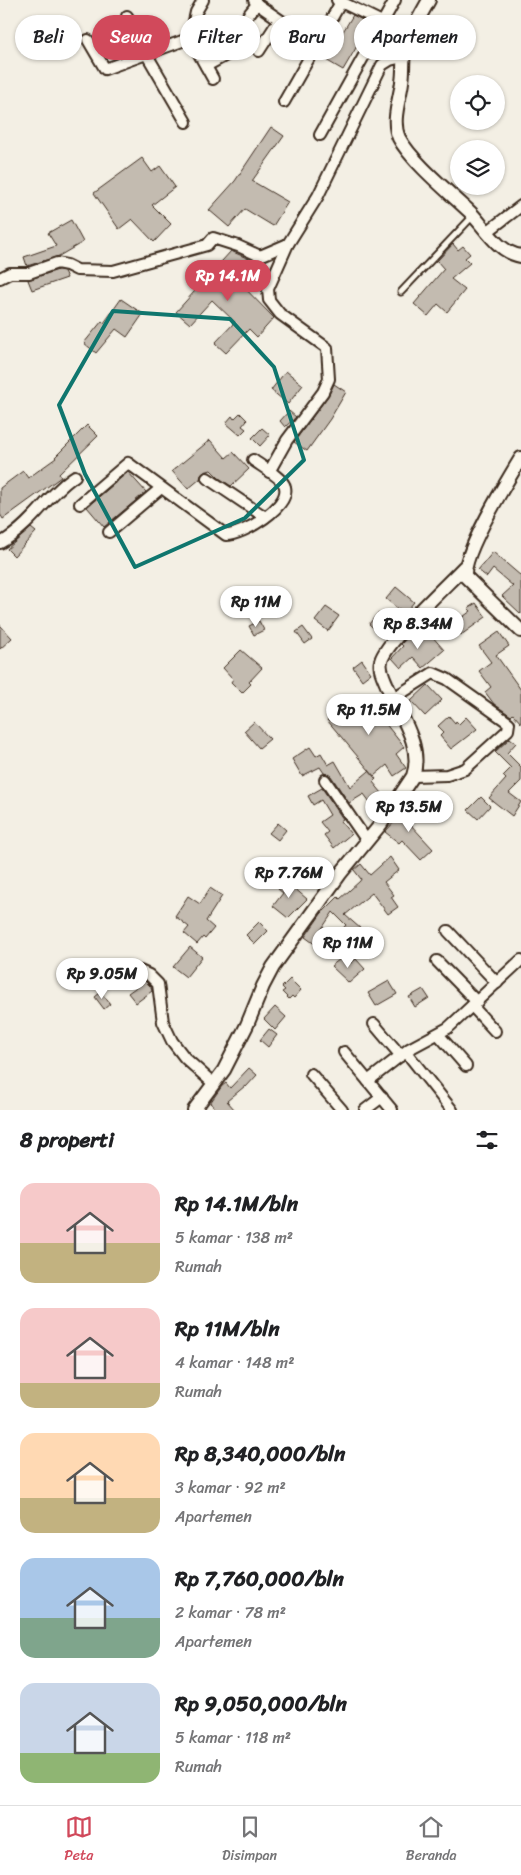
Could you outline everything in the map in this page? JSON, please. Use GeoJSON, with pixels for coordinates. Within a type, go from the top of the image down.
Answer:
{"type":"FeatureCollection","features":[{"type":"Feature","properties":{"kind":"street"},"geometry":{"type":"LineString","coordinates":[[195,15],[203,0]]}},
{"type":"Feature","properties":{"kind":"street"},"geometry":{"type":"LineString","coordinates":[[386,15],[395,0]]}},
{"type":"Feature","properties":{"kind":"street"},"geometry":{"type":"LineString","coordinates":[[421,15],[429,0]]}},
{"type":"Feature","properties":{"kind":"street"},"geometry":{"type":"LineString","coordinates":[[332,15],[339,1],[368,15]]}},
{"type":"Feature","properties":{"kind":"street"},"geometry":{"type":"LineString","coordinates":[[246,15],[255,2],[272,15]]}},
{"type":"Feature","properties":{"kind":"street"},"geometry":{"type":"LineString","coordinates":[[260,49],[270,33]]}},
{"type":"Feature","properties":{"kind":"street"},"geometry":{"type":"LineString","coordinates":[[88,40],[92,47]]}},
{"type":"Feature","properties":{"kind":"street"},"geometry":{"type":"LineString","coordinates":[[99,60],[105,70],[132,60]]}},
{"type":"Feature","properties":{"kind":"street"},"geometry":{"type":"LineString","coordinates":[[151,60],[186,122]]}},
{"type":"Feature","properties":{"kind":"street"},"geometry":{"type":"LineString","coordinates":[[203,60],[214,79]]}},
{"type":"Feature","properties":{"kind":"street"},"geometry":{"type":"LineString","coordinates":[[206,66],[217,60]]}},
{"type":"Feature","properties":{"kind":"street"},"geometry":{"type":"LineString","coordinates":[[284,102],[308,60]]}},
{"type":"Feature","properties":{"kind":"street"},"geometry":{"type":"LineString","coordinates":[[320,135],[361,60]]}},
{"type":"Feature","properties":{"kind":"street"},"geometry":{"type":"LineString","coordinates":[[269,472],[287,440],[323,392],[329,379],[327,348],[280,314],[269,300],[268,289],[288,244],[318,196],[382,66],[390,60]]}},
{"type":"Feature","properties":{"kind":"street"},"geometry":{"type":"LineString","coordinates":[[403,60],[404,68],[396,118],[396,131],[407,151],[473,215],[505,250],[521,256]]}},
{"type":"Feature","properties":{"kind":"street"},"geometry":{"type":"LineString","coordinates":[[488,232],[521,206]]}},
{"type":"Feature","properties":{"kind":"street"},"geometry":{"type":"LineString","coordinates":[[0,278],[10,273],[29,273],[57,263],[67,264],[78,270],[113,271],[207,245],[213,238],[260,256],[288,244]]}},
{"type":"Feature","properties":{"kind":"street"},"geometry":{"type":"LineString","coordinates":[[194,1110],[214,1084],[234,1052],[273,967],[340,874],[381,824],[413,776],[416,768],[415,750],[392,699],[381,670],[380,662],[386,651],[404,629],[464,567],[488,516],[521,458]]}},
{"type":"Feature","properties":{"kind":"street"},"geometry":{"type":"LineString","coordinates":[[80,504],[128,463],[226,535],[232,535],[254,526],[280,505],[285,496],[286,486],[281,480],[253,460]]}},
{"type":"Feature","properties":{"kind":"street"},"geometry":{"type":"LineString","coordinates":[[0,543],[13,534],[68,480],[75,476]]}},
{"type":"Feature","properties":{"kind":"street"},"geometry":{"type":"LineString","coordinates":[[207,478],[265,517]]}},
{"type":"Feature","properties":{"kind":"street"},"geometry":{"type":"LineString","coordinates":[[109,532],[161,488]]}},
{"type":"Feature","properties":{"kind":"street"},"geometry":{"type":"LineString","coordinates":[[464,567],[465,576],[521,632]]}},
{"type":"Feature","properties":{"kind":"street"},"geometry":{"type":"LineString","coordinates":[[392,699],[433,674],[447,679],[509,723],[508,730],[465,769],[447,775],[413,776]]}},
{"type":"Feature","properties":{"kind":"street"},"geometry":{"type":"LineString","coordinates":[[325,780],[367,841]]}},
{"type":"Feature","properties":{"kind":"street"},"geometry":{"type":"LineString","coordinates":[[448,931],[497,983]]}},
{"type":"Feature","properties":{"kind":"street"},"geometry":{"type":"LineString","coordinates":[[368,1081],[403,1054],[448,1028],[521,960]]}},
{"type":"Feature","properties":{"kind":"street"},"geometry":{"type":"LineString","coordinates":[[437,962],[495,1031]]}},
{"type":"Feature","properties":{"kind":"street"},"geometry":{"type":"LineString","coordinates":[[79,973],[102,974],[129,970],[140,971],[149,975],[158,984],[163,1022],[172,1041],[184,1058],[214,1084]]}},
{"type":"Feature","properties":{"kind":"street"},"geometry":{"type":"LineString","coordinates":[[374,1024],[452,1110]]}},
{"type":"Feature","properties":{"kind":"street"},"geometry":{"type":"LineString","coordinates":[[438,1034],[466,1066]]}},
{"type":"Feature","properties":{"kind":"street"},"geometry":{"type":"LineString","coordinates":[[344,1052],[392,1110]]}},
{"type":"Feature","properties":{"kind":"street"},"geometry":{"type":"LineString","coordinates":[[311,1074],[342,1110]]}},
{"type":"Feature","properties":{"kind":"street"},"geometry":{"type":"LineString","coordinates":[[365,1110],[382,1097]]}},
{"type":"Feature","properties":{"kind":"lane"},"geometry":{"type":"LineString","coordinates":[[401,292],[473,215]]}},
{"type":"Feature","properties":{"kind":"highlighted area"},"geometry":{"type":"Polygon","coordinates":[[[113,311],[230,319],[274,367],[304,460],[245,518],[135,567],[85,474],[59,405],[113,311]]]}},
{"type":"Feature","properties":{"kind":"building"},"geometry":{"type":"Polygon","coordinates":[[[354,16],[354,51],[343,70],[326,60],[344,60],[344,30],[354,16]]]}},
{"type":"Feature","properties":{"kind":"building"},"geometry":{"type":"Polygon","coordinates":[[[271,127],[284,136],[252,181],[288,202],[273,226],[245,209],[229,227],[209,210],[235,181],[271,127]]]}},
{"type":"Feature","properties":{"kind":"building"},"geometry":{"type":"Polygon","coordinates":[[[142,158],[152,172],[160,166],[175,187],[152,205],[171,224],[154,242],[132,219],[119,229],[94,193],[142,158]]]}},
{"type":"Feature","properties":{"kind":"building"},"geometry":{"type":"Polygon","coordinates":[[[71,220],[83,242],[59,256],[27,266],[24,257],[56,246],[48,233],[71,220]]]}},
{"type":"Feature","properties":{"kind":"building"},"geometry":{"type":"Polygon","coordinates":[[[453,244],[458,250],[463,246],[470,254],[465,258],[470,263],[451,279],[465,290],[447,312],[438,304],[428,316],[414,304],[444,269],[437,261],[453,244]]]}},
{"type":"Feature","properties":{"kind":"building"},"geometry":{"type":"Polygon","coordinates":[[[231,251],[249,259],[233,276],[274,318],[257,337],[249,329],[226,353],[215,343],[235,322],[212,300],[190,324],[176,312],[231,251]]]}},
{"type":"Feature","properties":{"kind":"building"},"geometry":{"type":"Polygon","coordinates":[[[58,270],[64,271],[67,278],[32,290],[28,280],[58,270]]]}},
{"type":"Feature","properties":{"kind":"building"},"geometry":{"type":"Polygon","coordinates":[[[121,299],[143,314],[127,337],[116,329],[96,353],[84,343],[102,321],[104,323],[121,299]]]}},
{"type":"Feature","properties":{"kind":"building"},"geometry":{"type":"Polygon","coordinates":[[[286,371],[303,385],[288,404],[271,390],[286,371]]]}},
{"type":"Feature","properties":{"kind":"building"},"geometry":{"type":"Polygon","coordinates":[[[334,384],[346,392],[330,419],[307,451],[294,442],[328,396],[334,384]]]}},
{"type":"Feature","properties":{"kind":"building"},"geometry":{"type":"Polygon","coordinates":[[[289,411],[296,417],[285,427],[280,421],[289,411]]]}},
{"type":"Feature","properties":{"kind":"building"},"geometry":{"type":"Polygon","coordinates":[[[240,413],[247,420],[242,426],[246,429],[240,435],[226,423],[232,416],[234,419],[240,413]]]}},
{"type":"Feature","properties":{"kind":"building"},"geometry":{"type":"Polygon","coordinates":[[[87,425],[98,436],[59,474],[61,477],[3,519],[0,514],[0,488],[23,471],[28,478],[56,458],[87,425]]]}},
{"type":"Feature","properties":{"kind":"building"},"geometry":{"type":"Polygon","coordinates":[[[262,428],[270,435],[260,446],[252,438],[262,428]]]}},
{"type":"Feature","properties":{"kind":"building"},"geometry":{"type":"Polygon","coordinates":[[[210,440],[226,458],[233,452],[249,469],[231,486],[211,470],[204,472],[200,479],[188,489],[172,471],[210,440]]]}},
{"type":"Feature","properties":{"kind":"building"},"geometry":{"type":"Polygon","coordinates":[[[128,472],[146,492],[104,527],[87,507],[128,472]]]}},
{"type":"Feature","properties":{"kind":"building"},"geometry":{"type":"Polygon","coordinates":[[[31,528],[36,532],[14,556],[7,549],[31,528]]]}},
{"type":"Feature","properties":{"kind":"building"},"geometry":{"type":"Polygon","coordinates":[[[493,552],[521,576],[521,614],[502,596],[513,586],[493,569],[487,577],[478,570],[493,552]]]}},
{"type":"Feature","properties":{"kind":"building"},"geometry":{"type":"Polygon","coordinates":[[[396,587],[414,602],[404,614],[386,599],[396,587]]]}},
{"type":"Feature","properties":{"kind":"building"},"geometry":{"type":"Polygon","coordinates":[[[476,603],[486,617],[461,635],[453,624],[471,611],[468,608],[476,603]]]}},
{"type":"Feature","properties":{"kind":"building"},"geometry":{"type":"Polygon","coordinates":[[[326,607],[339,616],[328,631],[315,621],[326,607]]]}},
{"type":"Feature","properties":{"kind":"building"},"geometry":{"type":"Polygon","coordinates":[[[378,613],[390,623],[380,634],[369,624],[378,613]]]}},
{"type":"Feature","properties":{"kind":"building"},"geometry":{"type":"Polygon","coordinates":[[[259,621],[264,630],[254,635],[249,626],[259,621]]]}},
{"type":"Feature","properties":{"kind":"building"},"geometry":{"type":"Polygon","coordinates":[[[0,625],[12,638],[0,649],[0,625]]]}},
{"type":"Feature","properties":{"kind":"building"},"geometry":{"type":"Polygon","coordinates":[[[303,627],[312,639],[305,644],[296,632],[303,627]]]}},
{"type":"Feature","properties":{"kind":"building"},"geometry":{"type":"Polygon","coordinates":[[[419,628],[427,638],[431,635],[444,650],[423,668],[413,657],[401,668],[392,658],[403,646],[401,644],[419,628]]]}},
{"type":"Feature","properties":{"kind":"building"},"geometry":{"type":"Polygon","coordinates":[[[499,632],[509,646],[496,655],[521,690],[521,723],[513,714],[511,716],[494,704],[485,692],[491,687],[479,671],[491,662],[479,646],[499,632]]]}},
{"type":"Feature","properties":{"kind":"building"},"geometry":{"type":"Polygon","coordinates":[[[241,650],[262,668],[242,693],[231,682],[233,679],[223,668],[241,650]]]}},
{"type":"Feature","properties":{"kind":"building"},"geometry":{"type":"Polygon","coordinates":[[[362,660],[371,673],[362,680],[353,667],[362,660]]]}},
{"type":"Feature","properties":{"kind":"building"},"geometry":{"type":"Polygon","coordinates":[[[428,685],[442,700],[425,716],[411,701],[428,685]]]}},
{"type":"Feature","properties":{"kind":"building"},"geometry":{"type":"Polygon","coordinates":[[[359,695],[373,712],[379,707],[390,718],[385,723],[404,747],[396,754],[406,768],[394,776],[387,765],[374,776],[327,720],[359,695]]]}},
{"type":"Feature","properties":{"kind":"building"},"geometry":{"type":"Polygon","coordinates":[[[449,716],[455,723],[456,721],[459,724],[466,717],[477,729],[451,749],[440,736],[444,732],[438,726],[449,716]]]}},
{"type":"Feature","properties":{"kind":"building"},"geometry":{"type":"Polygon","coordinates":[[[254,722],[270,739],[259,748],[244,731],[254,722]]]}},
{"type":"Feature","properties":{"kind":"building"},"geometry":{"type":"Polygon","coordinates":[[[510,738],[516,743],[507,753],[521,767],[521,781],[509,793],[521,802],[512,816],[489,798],[506,779],[503,776],[511,768],[495,752],[510,738]]]}},
{"type":"Feature","properties":{"kind":"building"},"geometry":{"type":"Polygon","coordinates":[[[310,747],[316,756],[321,753],[328,765],[335,761],[350,787],[369,771],[376,779],[373,782],[382,793],[370,802],[364,794],[349,803],[331,776],[324,773],[320,767],[302,776],[292,759],[310,747]]]}},
{"type":"Feature","properties":{"kind":"building"},"geometry":{"type":"Polygon","coordinates":[[[322,788],[343,819],[340,821],[351,834],[334,848],[324,835],[328,832],[320,822],[330,815],[321,800],[313,805],[308,796],[322,788]]]}},
{"type":"Feature","properties":{"kind":"building"},"geometry":{"type":"Polygon","coordinates":[[[481,797],[490,806],[478,819],[468,810],[481,797]]]}},
{"type":"Feature","properties":{"kind":"building"},"geometry":{"type":"Polygon","coordinates":[[[410,805],[420,814],[410,824],[433,849],[421,860],[402,840],[399,843],[385,832],[410,805]]]}},
{"type":"Feature","properties":{"kind":"building"},"geometry":{"type":"Polygon","coordinates":[[[278,823],[286,830],[278,840],[269,833],[278,823]]]}},
{"type":"Feature","properties":{"kind":"building"},"geometry":{"type":"Polygon","coordinates":[[[390,857],[399,870],[384,882],[394,895],[391,897],[398,907],[388,914],[372,893],[345,915],[361,929],[348,944],[337,935],[346,925],[333,912],[321,930],[325,933],[316,945],[305,937],[321,914],[338,897],[340,899],[360,881],[361,879],[354,870],[361,864],[370,875],[390,857]]]}},
{"type":"Feature","properties":{"kind":"building"},"geometry":{"type":"Polygon","coordinates":[[[288,878],[295,884],[293,887],[307,899],[288,918],[273,906],[283,893],[278,889],[288,878]]]}},
{"type":"Feature","properties":{"kind":"building"},"geometry":{"type":"Polygon","coordinates":[[[210,888],[222,896],[206,921],[214,928],[205,939],[203,937],[197,944],[184,933],[189,927],[175,916],[188,896],[200,904],[210,888]]]}},
{"type":"Feature","properties":{"kind":"building"},"geometry":{"type":"Polygon","coordinates":[[[259,922],[268,931],[255,944],[246,935],[259,922]]]}},
{"type":"Feature","properties":{"kind":"building"},"geometry":{"type":"Polygon","coordinates":[[[190,947],[202,957],[186,977],[173,967],[190,947]]]}},
{"type":"Feature","properties":{"kind":"building"},"geometry":{"type":"Polygon","coordinates":[[[344,956],[351,963],[356,959],[365,969],[349,983],[331,966],[344,956]]]}},
{"type":"Feature","properties":{"kind":"building"},"geometry":{"type":"Polygon","coordinates":[[[290,979],[301,990],[294,998],[292,996],[289,999],[282,992],[285,990],[282,987],[290,979]]]}},
{"type":"Feature","properties":{"kind":"building"},"geometry":{"type":"Polygon","coordinates":[[[145,981],[152,991],[136,1003],[128,993],[145,981]]]}},
{"type":"Feature","properties":{"kind":"building"},"geometry":{"type":"Polygon","coordinates":[[[389,981],[397,994],[376,1006],[368,993],[389,981]]]}},
{"type":"Feature","properties":{"kind":"building"},"geometry":{"type":"Polygon","coordinates":[[[423,989],[429,998],[415,1007],[409,997],[423,989]]]}},
{"type":"Feature","properties":{"kind":"building"},"geometry":{"type":"Polygon","coordinates":[[[101,992],[110,1004],[104,1009],[95,997],[101,992]]]}},
{"type":"Feature","properties":{"kind":"building"},"geometry":{"type":"Polygon","coordinates":[[[275,1007],[286,1017],[275,1030],[264,1019],[275,1007]]]}},
{"type":"Feature","properties":{"kind":"building"},"geometry":{"type":"Polygon","coordinates":[[[269,1029],[277,1035],[268,1047],[260,1040],[269,1029]]]}},
{"type":"Feature","properties":{"kind":"building"},"geometry":{"type":"Polygon","coordinates":[[[249,1068],[257,1075],[246,1087],[227,1101],[235,1110],[218,1110],[210,1103],[222,1086],[226,1083],[230,1088],[249,1068]]]}}]}
